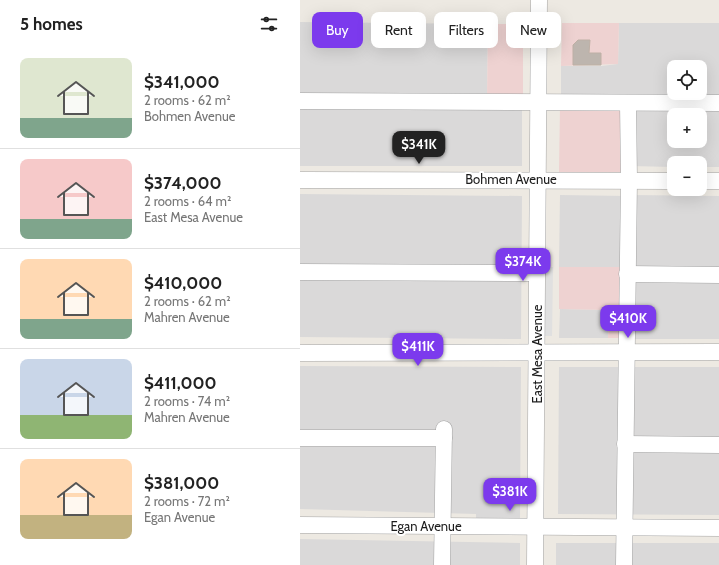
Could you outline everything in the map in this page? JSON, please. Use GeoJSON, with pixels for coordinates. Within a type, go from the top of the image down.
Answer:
{"type":"FeatureCollection","features":[{"type":"Feature","properties":{"kind":"street","name":"East Mesa Avenue"},"geometry":{"type":"LineString","coordinates":[[535,565],[539,0]]}},
{"type":"Feature","properties":{"kind":"street"},"geometry":{"type":"LineString","coordinates":[[300,101],[719,103]]}},
{"type":"Feature","properties":{"kind":"street"},"geometry":{"type":"LineString","coordinates":[[624,565],[629,180],[628,103]]}},
{"type":"Feature","properties":{"kind":"street","name":"Bohmen Avenue"},"geometry":{"type":"LineString","coordinates":[[300,180],[538,179],[667,181]]}},
{"type":"Feature","properties":{"kind":"street"},"geometry":{"type":"LineString","coordinates":[[707,181],[719,181]]}},
{"type":"Feature","properties":{"kind":"street"},"geometry":{"type":"LineString","coordinates":[[300,272],[537,273]]}},
{"type":"Feature","properties":{"kind":"street"},"geometry":{"type":"LineString","coordinates":[[627,274],[719,274]]}},
{"type":"Feature","properties":{"kind":"street"},"geometry":{"type":"LineString","coordinates":[[300,353],[719,352]]}},
{"type":"Feature","properties":{"kind":"street"},"geometry":{"type":"LineString","coordinates":[[300,438],[444,433],[442,565]]}},
{"type":"Feature","properties":{"kind":"street"},"geometry":{"type":"LineString","coordinates":[[625,444],[719,445]]}},
{"type":"Feature","properties":{"kind":"street","name":"Egan Avenue"},"geometry":{"type":"LineString","coordinates":[[300,525],[719,528]]}},
{"type":"Feature","properties":{"kind":"shaded area"},"geometry":{"type":"Polygon","coordinates":[[[300,22],[312,22],[312,48],[363,48],[363,23],[371,23],[371,48],[426,48],[426,23],[434,23],[434,48],[488,48],[487,98],[522,107],[522,166],[300,166],[300,22]]]}},
{"type":"Feature","properties":{"kind":"shaded area"},"geometry":{"type":"Polygon","coordinates":[[[562,23],[619,23],[618,64],[561,66],[562,23]]]}},
{"type":"Feature","properties":{"kind":"shaded area"},"geometry":{"type":"Polygon","coordinates":[[[619,23],[719,23],[719,167],[707,167],[707,156],[667,156],[667,167],[630,166],[561,99],[561,66],[601,66],[618,64],[619,23]]]}},
{"type":"Feature","properties":{"kind":"shaded area"},"geometry":{"type":"Polygon","coordinates":[[[498,24],[506,24],[506,48],[523,48],[523,98],[487,98],[488,48],[498,48],[498,24]]]}},
{"type":"Feature","properties":{"kind":"shaded area"},"geometry":{"type":"Polygon","coordinates":[[[560,107],[626,108],[626,172],[559,172],[560,107]]]}},
{"type":"Feature","properties":{"kind":"shaded area"},"geometry":{"type":"Polygon","coordinates":[[[300,194],[522,196],[521,339],[300,337],[300,194]]]}},
{"type":"Feature","properties":{"kind":"shaded area"},"geometry":{"type":"Polygon","coordinates":[[[560,195],[626,196],[625,267],[559,267],[560,195]]]}},
{"type":"Feature","properties":{"kind":"shaded area"},"geometry":{"type":"Polygon","coordinates":[[[631,195],[719,196],[719,339],[631,339],[631,195]]]}},
{"type":"Feature","properties":{"kind":"shaded area"},"geometry":{"type":"Polygon","coordinates":[[[546,267],[553,267],[552,336],[544,336],[546,267]]]}},
{"type":"Feature","properties":{"kind":"shaded area"},"geometry":{"type":"Polygon","coordinates":[[[559,267],[625,267],[625,338],[608,338],[609,310],[559,309],[559,267]]]}},
{"type":"Feature","properties":{"kind":"shaded area"},"geometry":{"type":"Polygon","coordinates":[[[560,309],[609,310],[608,338],[559,338],[560,309]]]}},
{"type":"Feature","properties":{"kind":"shaded area"},"geometry":{"type":"Polygon","coordinates":[[[300,366],[521,367],[520,519],[476,519],[476,514],[300,509],[300,366]]]}},
{"type":"Feature","properties":{"kind":"shaded area"},"geometry":{"type":"Polygon","coordinates":[[[559,367],[719,367],[719,515],[558,514],[559,367]]]}},
{"type":"Feature","properties":{"kind":"shaded area"},"geometry":{"type":"Polygon","coordinates":[[[300,539],[520,543],[520,565],[300,565],[300,539]]]}},
{"type":"Feature","properties":{"kind":"shaded area"},"geometry":{"type":"Polygon","coordinates":[[[556,543],[719,543],[719,565],[556,565],[556,543]]]}},
{"type":"Feature","properties":{"kind":"building"},"geometry":{"type":"Polygon","coordinates":[[[578,40],[590,40],[589,53],[601,53],[601,65],[573,65],[573,45],[578,40]]]}}]}
